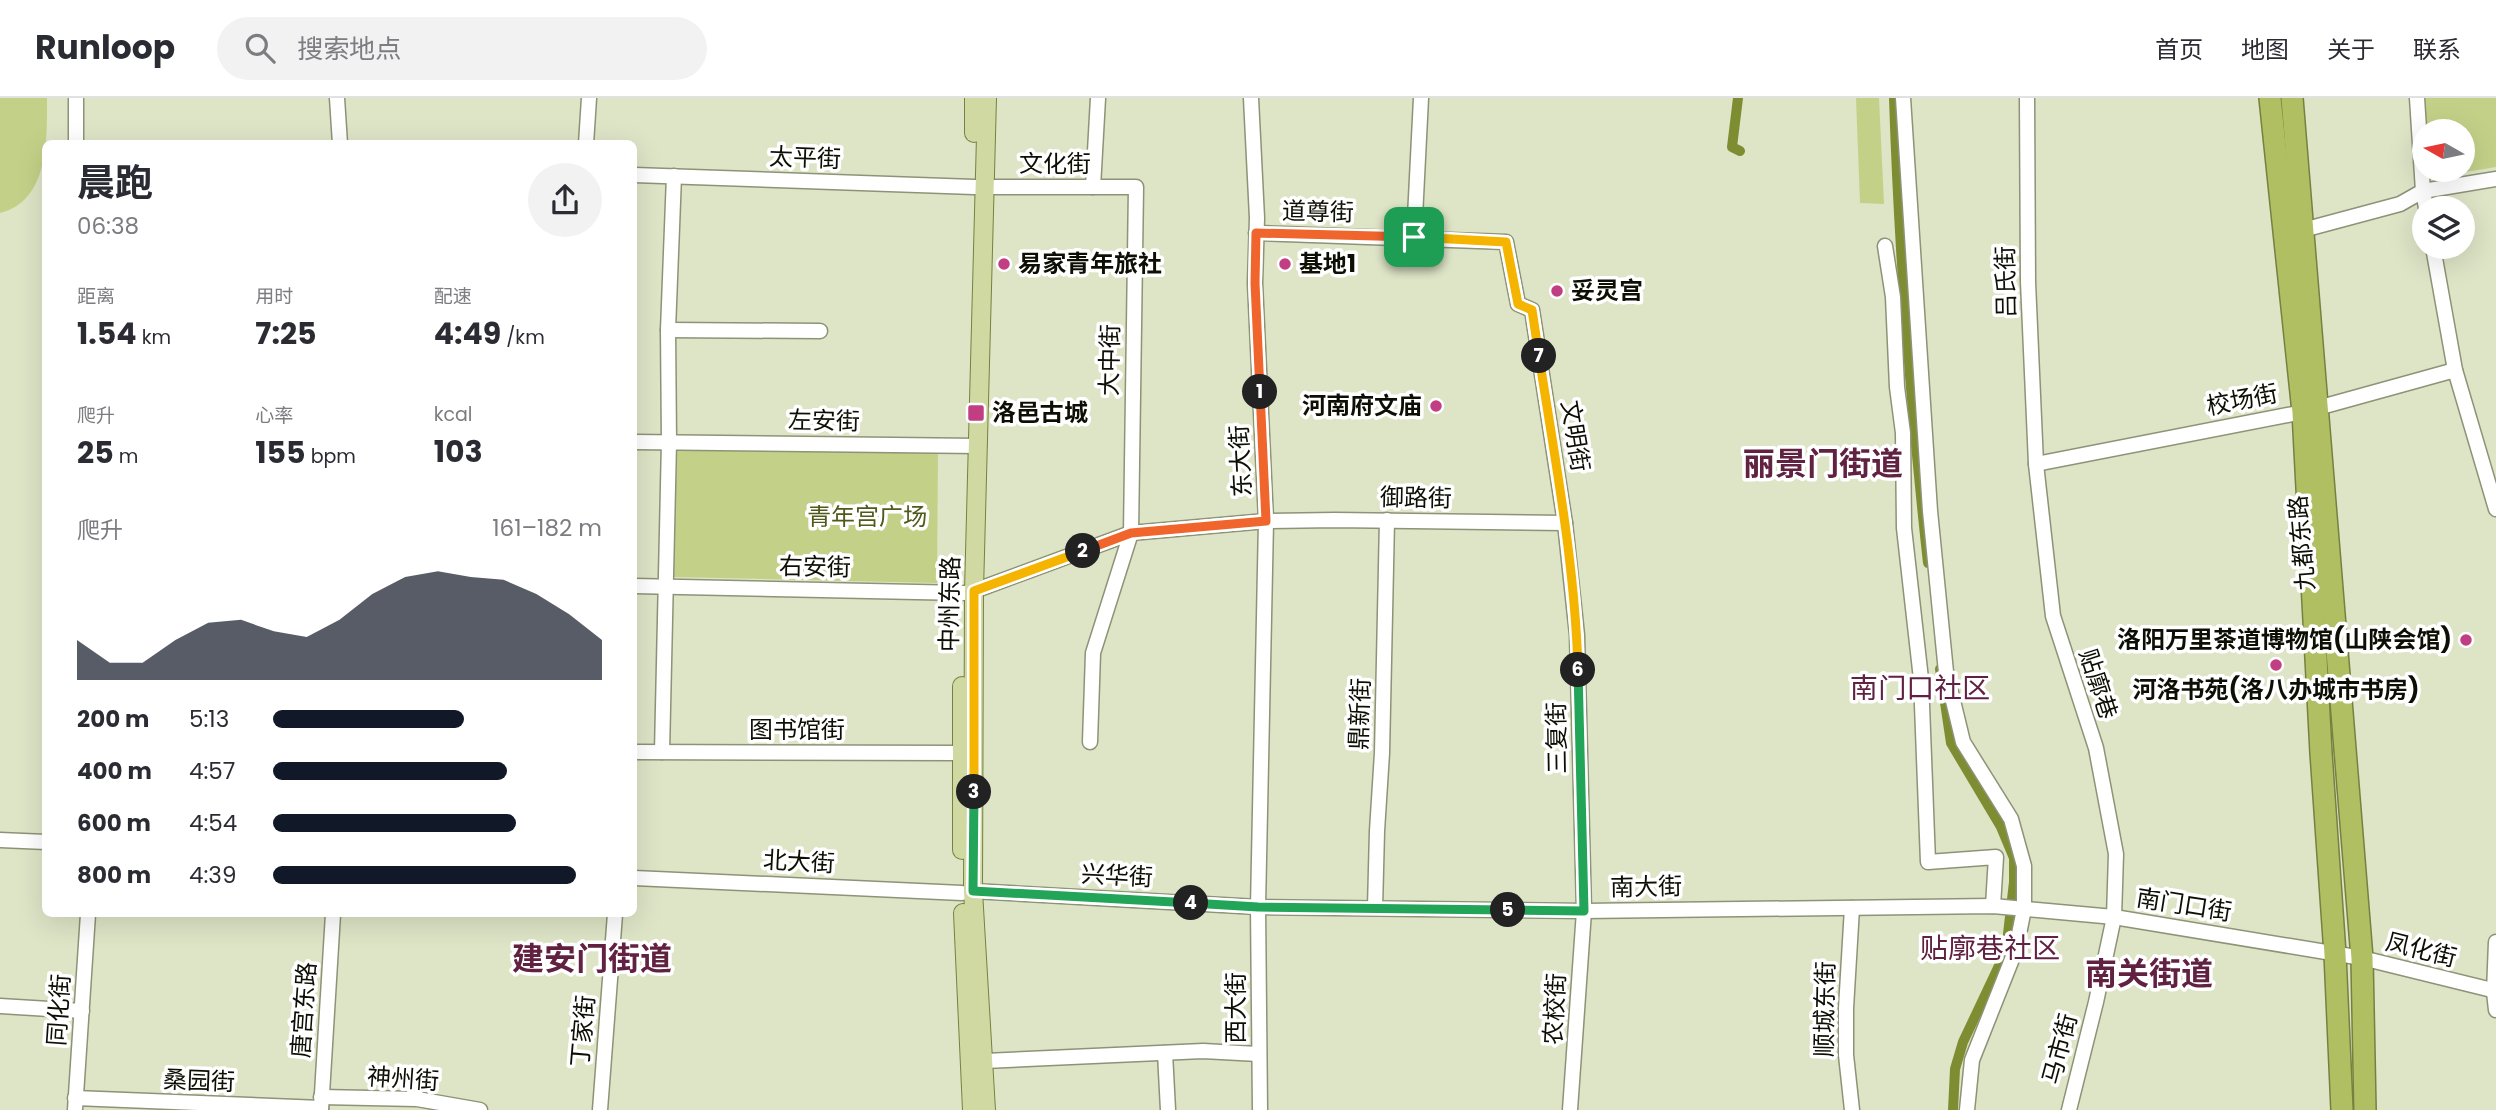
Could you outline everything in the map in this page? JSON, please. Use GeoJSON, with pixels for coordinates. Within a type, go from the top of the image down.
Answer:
{"type":"FeatureCollection","features":[{"type":"Feature","properties":{"kind":"highway","name":"九都东路"},"geometry":{"type":"LineString","coordinates":[[2270,98],[2310,410],[2362,958],[2365,1110]]}},
{"type":"Feature","properties":{"kind":"highway","name":"九都东路"},"geometry":{"type":"LineString","coordinates":[[2292,98],[2303,230],[2321,753],[2335,954],[2342,1110]]}},
{"type":"Feature","properties":{"kind":"main road","name":"中州东路"},"geometry":{"type":"LineString","coordinates":[[974,98],[979,187]]}},
{"type":"Feature","properties":{"kind":"main road","name":"中州东路"},"geometry":{"type":"LineString","coordinates":[[986,1110],[985,1061],[966,889],[969,592],[979,187],[987,98]]}},
{"type":"Feature","properties":{"kind":"main road","name":"中州东路"},"geometry":{"type":"LineString","coordinates":[[969,592],[961,753],[972,1110]]}},
{"type":"Feature","properties":{"kind":"street"},"geometry":{"type":"LineString","coordinates":[[76,98],[76,140]]}},
{"type":"Feature","properties":{"kind":"street"},"geometry":{"type":"LineString","coordinates":[[337,98],[340,140]]}},
{"type":"Feature","properties":{"kind":"street"},"geometry":{"type":"LineString","coordinates":[[586,140],[589,98]]}},
{"type":"Feature","properties":{"kind":"street"},"geometry":{"type":"LineString","coordinates":[[1093,187],[1098,98]]}},
{"type":"Feature","properties":{"kind":"street","name":"东大街"},"geometry":{"type":"LineString","coordinates":[[1251,98],[1255,283],[1266,521],[1258,907]]}},
{"type":"Feature","properties":{"kind":"street"},"geometry":{"type":"LineString","coordinates":[[1414,237],[1421,98]]}},
{"type":"Feature","properties":{"kind":"street"},"geometry":{"type":"LineString","coordinates":[[1903,98],[1930,512],[1946,672],[1963,742],[2011,819],[2024,866],[2024,909],[2017,948],[1972,1060],[1967,1110]]}},
{"type":"Feature","properties":{"kind":"street","name":"吕氏街"},"geometry":{"type":"LineString","coordinates":[[2027,98],[2028,282],[2036,464]]}},
{"type":"Feature","properties":{"kind":"street"},"geometry":{"type":"LineString","coordinates":[[2417,98],[2424,196]]}},
{"type":"Feature","properties":{"kind":"street","name":"太平街"},"geometry":{"type":"LineString","coordinates":[[637,175],[979,187]]}},
{"type":"Feature","properties":{"kind":"street"},"geometry":{"type":"LineString","coordinates":[[662,752],[669,442],[668,330],[674,176]]}},
{"type":"Feature","properties":{"kind":"street"},"geometry":{"type":"LineString","coordinates":[[2303,230],[2400,204],[2423,191],[2496,179]]}},
{"type":"Feature","properties":{"kind":"street","name":"文化街"},"geometry":{"type":"LineString","coordinates":[[979,187],[1136,187]]}},
{"type":"Feature","properties":{"kind":"street","name":"大中街"},"geometry":{"type":"LineString","coordinates":[[1090,742],[1093,653],[1131,528],[1136,187]]}},
{"type":"Feature","properties":{"kind":"street","name":"道尊街"},"geometry":{"type":"LineString","coordinates":[[1256,233],[1506,242]]}},
{"type":"Feature","properties":{"kind":"street","name":"文明街"},"geometry":{"type":"LineString","coordinates":[[1506,242],[1518,304],[1532,310],[1565,523]]}},
{"type":"Feature","properties":{"kind":"street"},"geometry":{"type":"LineString","coordinates":[[1885,246],[1894,297],[1897,387],[1903,433],[1904,528],[1921,679],[1928,862],[1996,857],[1993,906]]}},
{"type":"Feature","properties":{"kind":"street"},"geometry":{"type":"LineString","coordinates":[[2434,259],[2455,370],[2496,509]]}},
{"type":"Feature","properties":{"kind":"street"},"geometry":{"type":"LineString","coordinates":[[668,330],[820,331]]}},
{"type":"Feature","properties":{"kind":"street","name":"校场街"},"geometry":{"type":"LineString","coordinates":[[2036,464],[2310,410],[2455,370]]}},
{"type":"Feature","properties":{"kind":"street","name":"左安街"},"geometry":{"type":"LineString","coordinates":[[637,442],[973,446]]}},
{"type":"Feature","properties":{"kind":"street","name":"贴廓巷"},"geometry":{"type":"LineString","coordinates":[[2036,464],[2053,616],[2095,748],[2116,854],[2114,917]]}},
{"type":"Feature","properties":{"kind":"street","name":"鼎新街"},"geometry":{"type":"LineString","coordinates":[[1376,908],[1387,520]]}},
{"type":"Feature","properties":{"kind":"street","name":"御路街"},"geometry":{"type":"LineString","coordinates":[[969,592],[1131,528],[1266,521],[1565,523]]}},
{"type":"Feature","properties":{"kind":"street","name":"三复街"},"geometry":{"type":"LineString","coordinates":[[1565,523],[1577,635],[1584,911]]}},
{"type":"Feature","properties":{"kind":"street","name":"右安街"},"geometry":{"type":"LineString","coordinates":[[637,586],[969,592]]}},
{"type":"Feature","properties":{"kind":"street","name":"图书馆街"},"geometry":{"type":"LineString","coordinates":[[637,752],[961,753]]}},
{"type":"Feature","properties":{"kind":"street"},"geometry":{"type":"LineString","coordinates":[[0,831],[42,834]]}},
{"type":"Feature","properties":{"kind":"street"},"geometry":{"type":"LineString","coordinates":[[0,840],[42,842]]}},
{"type":"Feature","properties":{"kind":"street","name":"北大街"},"geometry":{"type":"LineString","coordinates":[[637,868],[966,889]]}},
{"type":"Feature","properties":{"kind":"street","name":"北大街"},"geometry":{"type":"LineString","coordinates":[[637,877],[966,889]]}},
{"type":"Feature","properties":{"kind":"street","name":"兴华街"},"geometry":{"type":"LineString","coordinates":[[966,889],[1258,907]]}},
{"type":"Feature","properties":{"kind":"street","name":"南门口街"},"geometry":{"type":"LineString","coordinates":[[1993,906],[2114,917],[2335,954]]}},
{"type":"Feature","properties":{"kind":"street","name":"南大街"},"geometry":{"type":"LineString","coordinates":[[1258,907],[1584,911],[1993,906]]}},
{"type":"Feature","properties":{"kind":"street","name":"西大街"},"geometry":{"type":"LineString","coordinates":[[1258,907],[1260,1110]]}},
{"type":"Feature","properties":{"kind":"street","name":"顺城东街"},"geometry":{"type":"LineString","coordinates":[[1852,908],[1846,1031],[1852,1110]]}},
{"type":"Feature","properties":{"kind":"street","name":"农校街"},"geometry":{"type":"LineString","coordinates":[[1570,1110],[1584,911]]}},
{"type":"Feature","properties":{"kind":"street","name":"同化街"},"geometry":{"type":"LineString","coordinates":[[75,1104],[88,917]]}},
{"type":"Feature","properties":{"kind":"street","name":"唐宫东路"},"geometry":{"type":"LineString","coordinates":[[321,1105],[333,917]]}},
{"type":"Feature","properties":{"kind":"street","name":"丁家街"},"geometry":{"type":"LineString","coordinates":[[600,1110],[615,917]]}},
{"type":"Feature","properties":{"kind":"street","name":"马市街"},"geometry":{"type":"LineString","coordinates":[[2069,1110],[2114,917]]}},
{"type":"Feature","properties":{"kind":"street"},"geometry":{"type":"LineString","coordinates":[[2496,942],[2496,1010]]}},
{"type":"Feature","properties":{"kind":"street","name":"凤化街"},"geometry":{"type":"LineString","coordinates":[[2335,954],[2362,958],[2495,992]]}},
{"type":"Feature","properties":{"kind":"street"},"geometry":{"type":"LineString","coordinates":[[0,1006],[82,1011]]}},
{"type":"Feature","properties":{"kind":"street"},"geometry":{"type":"LineString","coordinates":[[985,1061],[1203,1051],[1258,1054]]}},
{"type":"Feature","properties":{"kind":"street"},"geometry":{"type":"LineString","coordinates":[[1165,1053],[1168,1110]]}},
{"type":"Feature","properties":{"kind":"street","name":"神州街"},"geometry":{"type":"LineString","coordinates":[[321,1105],[417,1099],[480,1110]]}},
{"type":"Feature","properties":{"kind":"street","name":"桑园街"},"geometry":{"type":"LineString","coordinates":[[75,1104],[321,1105]]}},
{"type":"Feature","properties":{"kind":"green space"},"geometry":{"type":"Polygon","coordinates":[[[0,98],[47,98],[45,140],[42,140],[42,165],[37,181],[28,195],[16,206],[0,213],[0,98]]]}},
{"type":"Feature","properties":{"kind":"green space"},"geometry":{"type":"Polygon","coordinates":[[[1856,98],[1879,98],[1884,204],[1860,203],[1856,98]]]}},
{"type":"Feature","properties":{"kind":"green space"},"geometry":{"type":"Polygon","coordinates":[[[2423,98],[2496,98],[2496,167],[2475,170],[2475,119],[2423,119],[2423,98]]]}},
{"type":"Feature","properties":{"kind":"green space","name":"青年宫广场"},"geometry":{"type":"Polygon","coordinates":[[[677,448],[938,453],[937,583],[673,577],[677,448]]]}},
{"type":"Feature","properties":{"kind":"waterway"},"geometry":{"type":"LineString","coordinates":[[1738,98],[1732,147],[1740,151]]}},
{"type":"Feature","properties":{"kind":"waterway"},"geometry":{"type":"LineString","coordinates":[[1894,98],[1907,331],[1928,563]]}},
{"type":"Feature","properties":{"kind":"waterway"},"geometry":{"type":"LineString","coordinates":[[1940,669],[1951,743],[2001,827],[2014,858],[2006,951],[1963,1042],[1955,1069],[1953,1110]]}},
{"type":"Feature","properties":{"kind":"place","name":"易家青年旅社"},"geometry":{"type":"Point","coordinates":[1004,264]}},
{"type":"Feature","properties":{"kind":"place","name":"基地1"},"geometry":{"type":"Point","coordinates":[1285,264]}},
{"type":"Feature","properties":{"kind":"place","name":"妥灵宫"},"geometry":{"type":"Point","coordinates":[1557,291]}},
{"type":"Feature","properties":{"kind":"place","name":"河南府文庙"},"geometry":{"type":"Point","coordinates":[1436,406]}},
{"type":"Feature","properties":{"kind":"place","name":"洛邑古城"},"geometry":{"type":"Point","coordinates":[976,413]}},
{"type":"Feature","properties":{"kind":"place","name":"洛阳万里茶道博物馆(山陕会馆)"},"geometry":{"type":"Point","coordinates":[2466,640]}},
{"type":"Feature","properties":{"kind":"place","name":"河洛书苑(洛八办城市书房)"},"geometry":{"type":"Point","coordinates":[2276,665]}},
{"type":"Feature","properties":{"kind":"district","name":"丽景门街道"},"geometry":{"type":"Point","coordinates":[1823,464]}},
{"type":"Feature","properties":{"kind":"district","name":"南门口社区"},"geometry":{"type":"Point","coordinates":[1920,688]}},
{"type":"Feature","properties":{"kind":"district","name":"贴廓巷社区"},"geometry":{"type":"Point","coordinates":[1990,948]}},
{"type":"Feature","properties":{"kind":"district","name":"建安门街道"},"geometry":{"type":"Point","coordinates":[592,959]}},
{"type":"Feature","properties":{"kind":"district","name":"南关街道"},"geometry":{"type":"Point","coordinates":[2149,974]}},
{"type":"Feature","properties":{"kind":"route"},"geometry":{"type":"LineString","coordinates":[[1256,233],[1414,237],[1506,242],[1518,304],[1532,310],[1565,523],[1577,635],[1584,911],[1258,907],[973,891],[974,591],[1131,533],[1266,521],[1255,283],[1256,233]]}}]}
